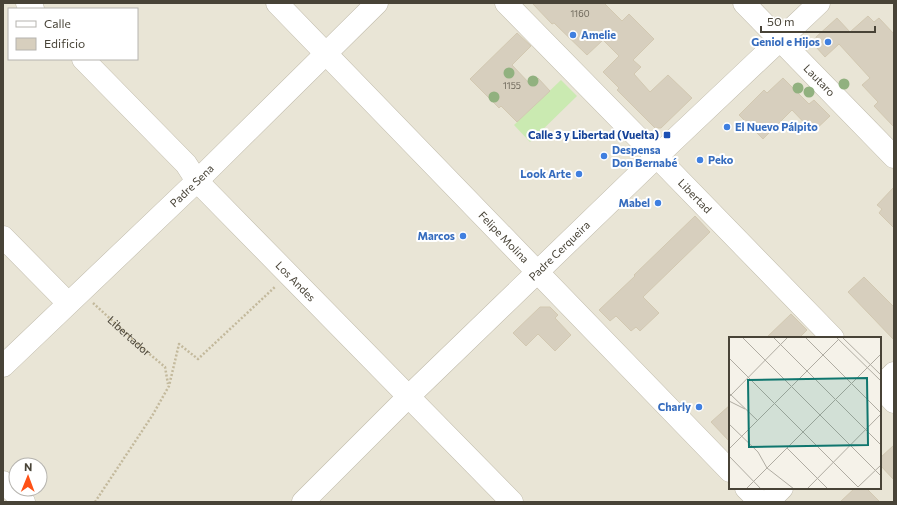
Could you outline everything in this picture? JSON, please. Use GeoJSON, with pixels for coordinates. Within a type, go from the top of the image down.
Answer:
{"type":"FeatureCollection","features":[{"type":"Feature","properties":{"kind":"street","name":"Felipe Molina"},"geometry":{"type":"LineString","coordinates":[[277,3],[729,471]]}},
{"type":"Feature","properties":{"kind":"street","name":"Padre Sena"},"geometry":{"type":"LineString","coordinates":[[3,366],[197,181],[377,3]]}},
{"type":"Feature","properties":{"kind":"street","name":"Libertad"},"geometry":{"type":"LineString","coordinates":[[506,3],[831,337]]}},
{"type":"Feature","properties":{"kind":"street","name":"Lautaro"},"geometry":{"type":"LineString","coordinates":[[744,3],[894,157]]}},
{"type":"Feature","properties":{"kind":"street","name":"Padre Cerqueira"},"geometry":{"type":"LineString","coordinates":[[303,502],[408,397],[537,272],[819,3]]}},
{"type":"Feature","properties":{"kind":"street","name":"Los Andes"},"geometry":{"type":"LineString","coordinates":[[84,60],[186,164],[197,181],[512,502]]}},
{"type":"Feature","properties":{"kind":"street"},"geometry":{"type":"LineString","coordinates":[[3,237],[74,297]]}},
{"type":"Feature","properties":{"kind":"street"},"geometry":{"type":"LineString","coordinates":[[881,386],[894,373]]}},
{"type":"Feature","properties":{"kind":"street"},"geometry":{"type":"LineString","coordinates":[[881,388],[894,402]]}},
{"type":"Feature","properties":{"kind":"street"},"geometry":{"type":"LineString","coordinates":[[3,482],[24,502]]}},
{"type":"Feature","properties":{"kind":"street"},"geometry":{"type":"LineString","coordinates":[[747,489],[760,502]]}},
{"type":"Feature","properties":{"kind":"street"},"geometry":{"type":"LineString","coordinates":[[768,502],[781,489]]}},
{"type":"Feature","properties":{"kind":"path"},"geometry":{"type":"LineString","coordinates":[[95,502],[152,416],[169,386],[179,344],[198,359],[289,274]]}},
{"type":"Feature","properties":{"kind":"path","name":"Libertador"},"geometry":{"type":"LineString","coordinates":[[74,297],[140,346],[165,367],[169,386]]}},
{"type":"Feature","properties":{"kind":"shaded area"},"geometry":{"type":"Polygon","coordinates":[[[3,3],[894,3],[894,502],[3,502],[3,3]]]}},
{"type":"Feature","properties":{"kind":"green space"},"geometry":{"type":"Polygon","coordinates":[[[561,80],[577,96],[530,142],[514,125],[561,80]]]}},
{"type":"Feature","properties":{"kind":"building"},"geometry":{"type":"Polygon","coordinates":[[[532,3],[604,3],[622,21],[629,14],[654,39],[633,60],[641,67],[634,74],[650,92],[668,75],[692,98],[661,128],[655,128],[617,90],[619,88],[603,72],[619,56],[603,40],[587,55],[554,23],[552,24],[532,3]]]}},
{"type":"Feature","properties":{"kind":"building"},"geometry":{"type":"Polygon","coordinates":[[[868,16],[874,22],[879,18],[894,34],[894,127],[874,106],[878,102],[862,85],[870,78],[839,44],[825,57],[816,47],[816,37],[837,18],[850,32],[868,16]]]}},
{"type":"Feature","properties":{"kind":"building"},"geometry":{"type":"Polygon","coordinates":[[[517,33],[531,46],[512,65],[531,85],[538,78],[550,91],[517,122],[501,106],[499,108],[470,79],[517,33]]]}},
{"type":"Feature","properties":{"kind":"building"},"geometry":{"type":"Polygon","coordinates":[[[783,78],[809,104],[814,100],[830,116],[813,132],[792,110],[763,139],[739,115],[764,90],[767,93],[783,78]]]}},
{"type":"Feature","properties":{"kind":"building"},"geometry":{"type":"Polygon","coordinates":[[[894,187],[894,228],[879,213],[882,209],[877,205],[894,187]]]}},
{"type":"Feature","properties":{"kind":"building"},"geometry":{"type":"Polygon","coordinates":[[[695,216],[710,232],[643,297],[659,313],[640,331],[636,327],[631,331],[616,316],[610,321],[599,310],[695,216]]]}},
{"type":"Feature","properties":{"kind":"building"},"geometry":{"type":"Polygon","coordinates":[[[864,277],[894,307],[894,340],[848,292],[864,277]]]}},
{"type":"Feature","properties":{"kind":"building"},"geometry":{"type":"Polygon","coordinates":[[[540,307],[550,307],[558,315],[555,318],[571,335],[555,351],[538,334],[526,346],[513,333],[540,307]]]}},
{"type":"Feature","properties":{"kind":"building"},"geometry":{"type":"Polygon","coordinates":[[[791,314],[807,330],[800,337],[767,337],[791,314]]]}},
{"type":"Feature","properties":{"kind":"building"},"geometry":{"type":"Polygon","coordinates":[[[729,406],[729,441],[711,422],[729,406]]]}},
{"type":"Feature","properties":{"kind":"building"},"geometry":{"type":"Polygon","coordinates":[[[894,445],[894,480],[881,466],[881,457],[894,445]]]}},
{"type":"Feature","properties":{"kind":"building"},"geometry":{"type":"Polygon","coordinates":[[[854,489],[867,489],[880,502],[840,502],[854,489]]]}},
{"type":"Feature","properties":{"kind":"place","name":"Amelie"},"geometry":{"type":"Point","coordinates":[573,35]}},
{"type":"Feature","properties":{"kind":"place","name":"Geniol e Hijos"},"geometry":{"type":"Point","coordinates":[828,42]}},
{"type":"Feature","properties":{"kind":"place","name":"El Nuevo Pálpito"},"geometry":{"type":"Point","coordinates":[727,127]}},
{"type":"Feature","properties":{"kind":"place","name":"Calle 3 y Libertad (Vuelta)"},"geometry":{"type":"Point","coordinates":[667,135]}},
{"type":"Feature","properties":{"kind":"place","name":"Despensa Don Bernabé"},"geometry":{"type":"Point","coordinates":[604,156]}},
{"type":"Feature","properties":{"kind":"place","name":"Peko"},"geometry":{"type":"Point","coordinates":[700,160]}},
{"type":"Feature","properties":{"kind":"place","name":"Look Arte"},"geometry":{"type":"Point","coordinates":[579,174]}},
{"type":"Feature","properties":{"kind":"place","name":"Mabel"},"geometry":{"type":"Point","coordinates":[658,203]}},
{"type":"Feature","properties":{"kind":"place","name":"Marcos"},"geometry":{"type":"Point","coordinates":[463,236]}},
{"type":"Feature","properties":{"kind":"place","name":"Charly"},"geometry":{"type":"Point","coordinates":[699,407]}}]}
